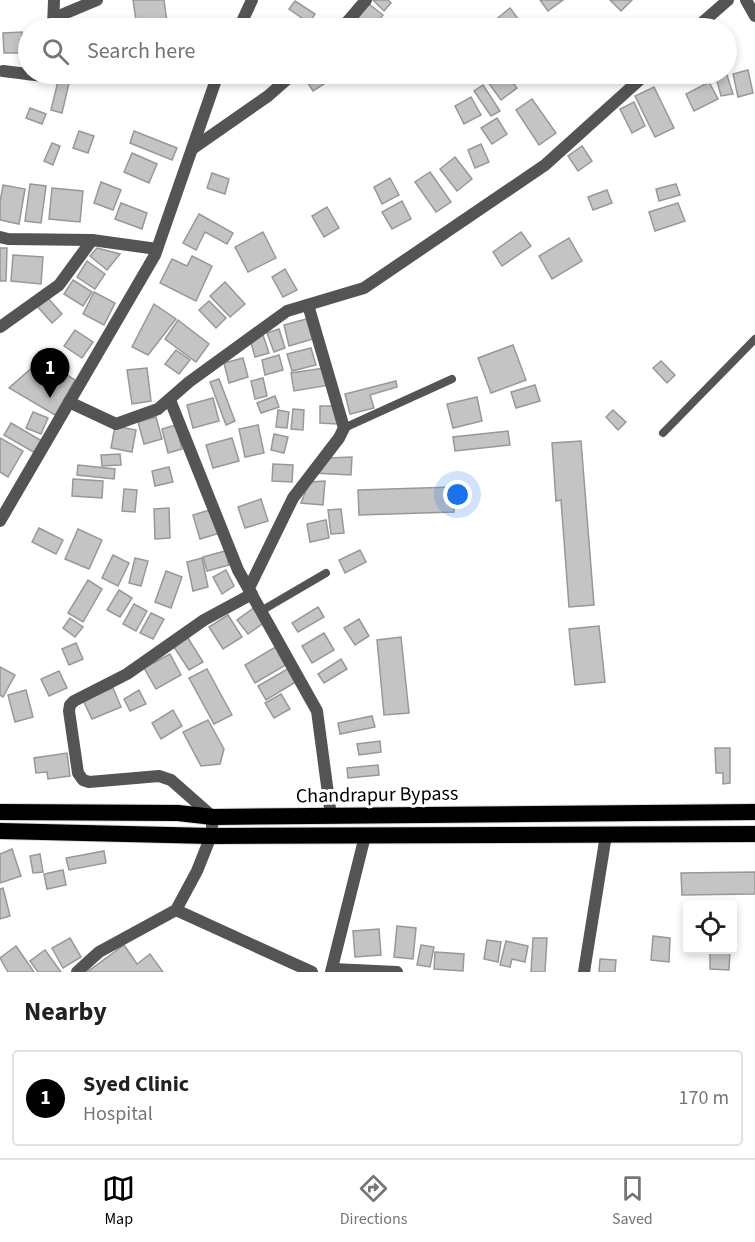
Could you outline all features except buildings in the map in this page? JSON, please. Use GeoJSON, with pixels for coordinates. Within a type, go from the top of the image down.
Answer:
{"type":"FeatureCollection","features":[{"type":"Feature","properties":{"kind":"highway","name":"Chandrapur Bypass"},"geometry":{"type":"LineString","coordinates":[[0,812],[178,813],[213,817],[755,812]]}},
{"type":"Feature","properties":{"kind":"highway","name":"Chandrapur Bypass"},"geometry":{"type":"LineString","coordinates":[[0,831],[211,837],[755,834]]}},
{"type":"Feature","properties":{"kind":"street"},"geometry":{"type":"LineString","coordinates":[[54,0],[54,18]]}},
{"type":"Feature","properties":{"kind":"street"},"geometry":{"type":"LineString","coordinates":[[63,18],[97,0]]}},
{"type":"Feature","properties":{"kind":"street"},"geometry":{"type":"LineString","coordinates":[[244,18],[252,0]]}},
{"type":"Feature","properties":{"kind":"street"},"geometry":{"type":"LineString","coordinates":[[351,18],[366,0]]}},
{"type":"Feature","properties":{"kind":"street"},"geometry":{"type":"LineString","coordinates":[[707,18],[728,0]]}},
{"type":"Feature","properties":{"kind":"street"},"geometry":{"type":"LineString","coordinates":[[746,0],[755,16]]}},
{"type":"Feature","properties":{"kind":"street"},"geometry":{"type":"LineString","coordinates":[[3,71],[18,72]]}},
{"type":"Feature","properties":{"kind":"street"},"geometry":{"type":"LineString","coordinates":[[0,521],[157,249],[213,84]]}},
{"type":"Feature","properties":{"kind":"street"},"geometry":{"type":"LineString","coordinates":[[192,148],[268,96],[282,84]]}},
{"type":"Feature","properties":{"kind":"street"},"geometry":{"type":"LineString","coordinates":[[69,402],[116,424],[158,409],[189,382],[287,311],[364,288],[545,165],[635,84]]}},
{"type":"Feature","properties":{"kind":"street"},"geometry":{"type":"LineString","coordinates":[[0,237],[92,240],[157,249]]}},
{"type":"Feature","properties":{"kind":"street"},"geometry":{"type":"LineString","coordinates":[[3,323],[59,285],[92,240]]}},
{"type":"Feature","properties":{"kind":"street"},"geometry":{"type":"LineString","coordinates":[[77,972],[99,952],[176,910],[197,871],[211,837],[213,817],[165,777],[89,782],[83,780],[78,773],[70,705],[134,669],[250,591],[293,498],[343,433],[344,428],[308,305]]}},
{"type":"Feature","properties":{"kind":"street"},"geometry":{"type":"LineString","coordinates":[[170,400],[235,563],[317,711],[331,816]]}},
{"type":"Feature","properties":{"kind":"street"},"geometry":{"type":"LineString","coordinates":[[584,972],[606,835]]}},
{"type":"Feature","properties":{"kind":"street"},"geometry":{"type":"LineString","coordinates":[[365,836],[332,971],[396,972]]}},
{"type":"Feature","properties":{"kind":"street"},"geometry":{"type":"LineString","coordinates":[[176,910],[312,972]]}},
{"type":"Feature","properties":{"kind":"lane"},"geometry":{"type":"LineString","coordinates":[[663,433],[755,339]]}},
{"type":"Feature","properties":{"kind":"lane"},"geometry":{"type":"LineString","coordinates":[[344,428],[452,379]]}},
{"type":"Feature","properties":{"kind":"lane"},"geometry":{"type":"LineString","coordinates":[[261,611],[326,573]]}},
{"type":"Feature","properties":{"kind":"place","name":"Syed Clinic"},"geometry":{"type":"Point","coordinates":[50,398]}}]}
